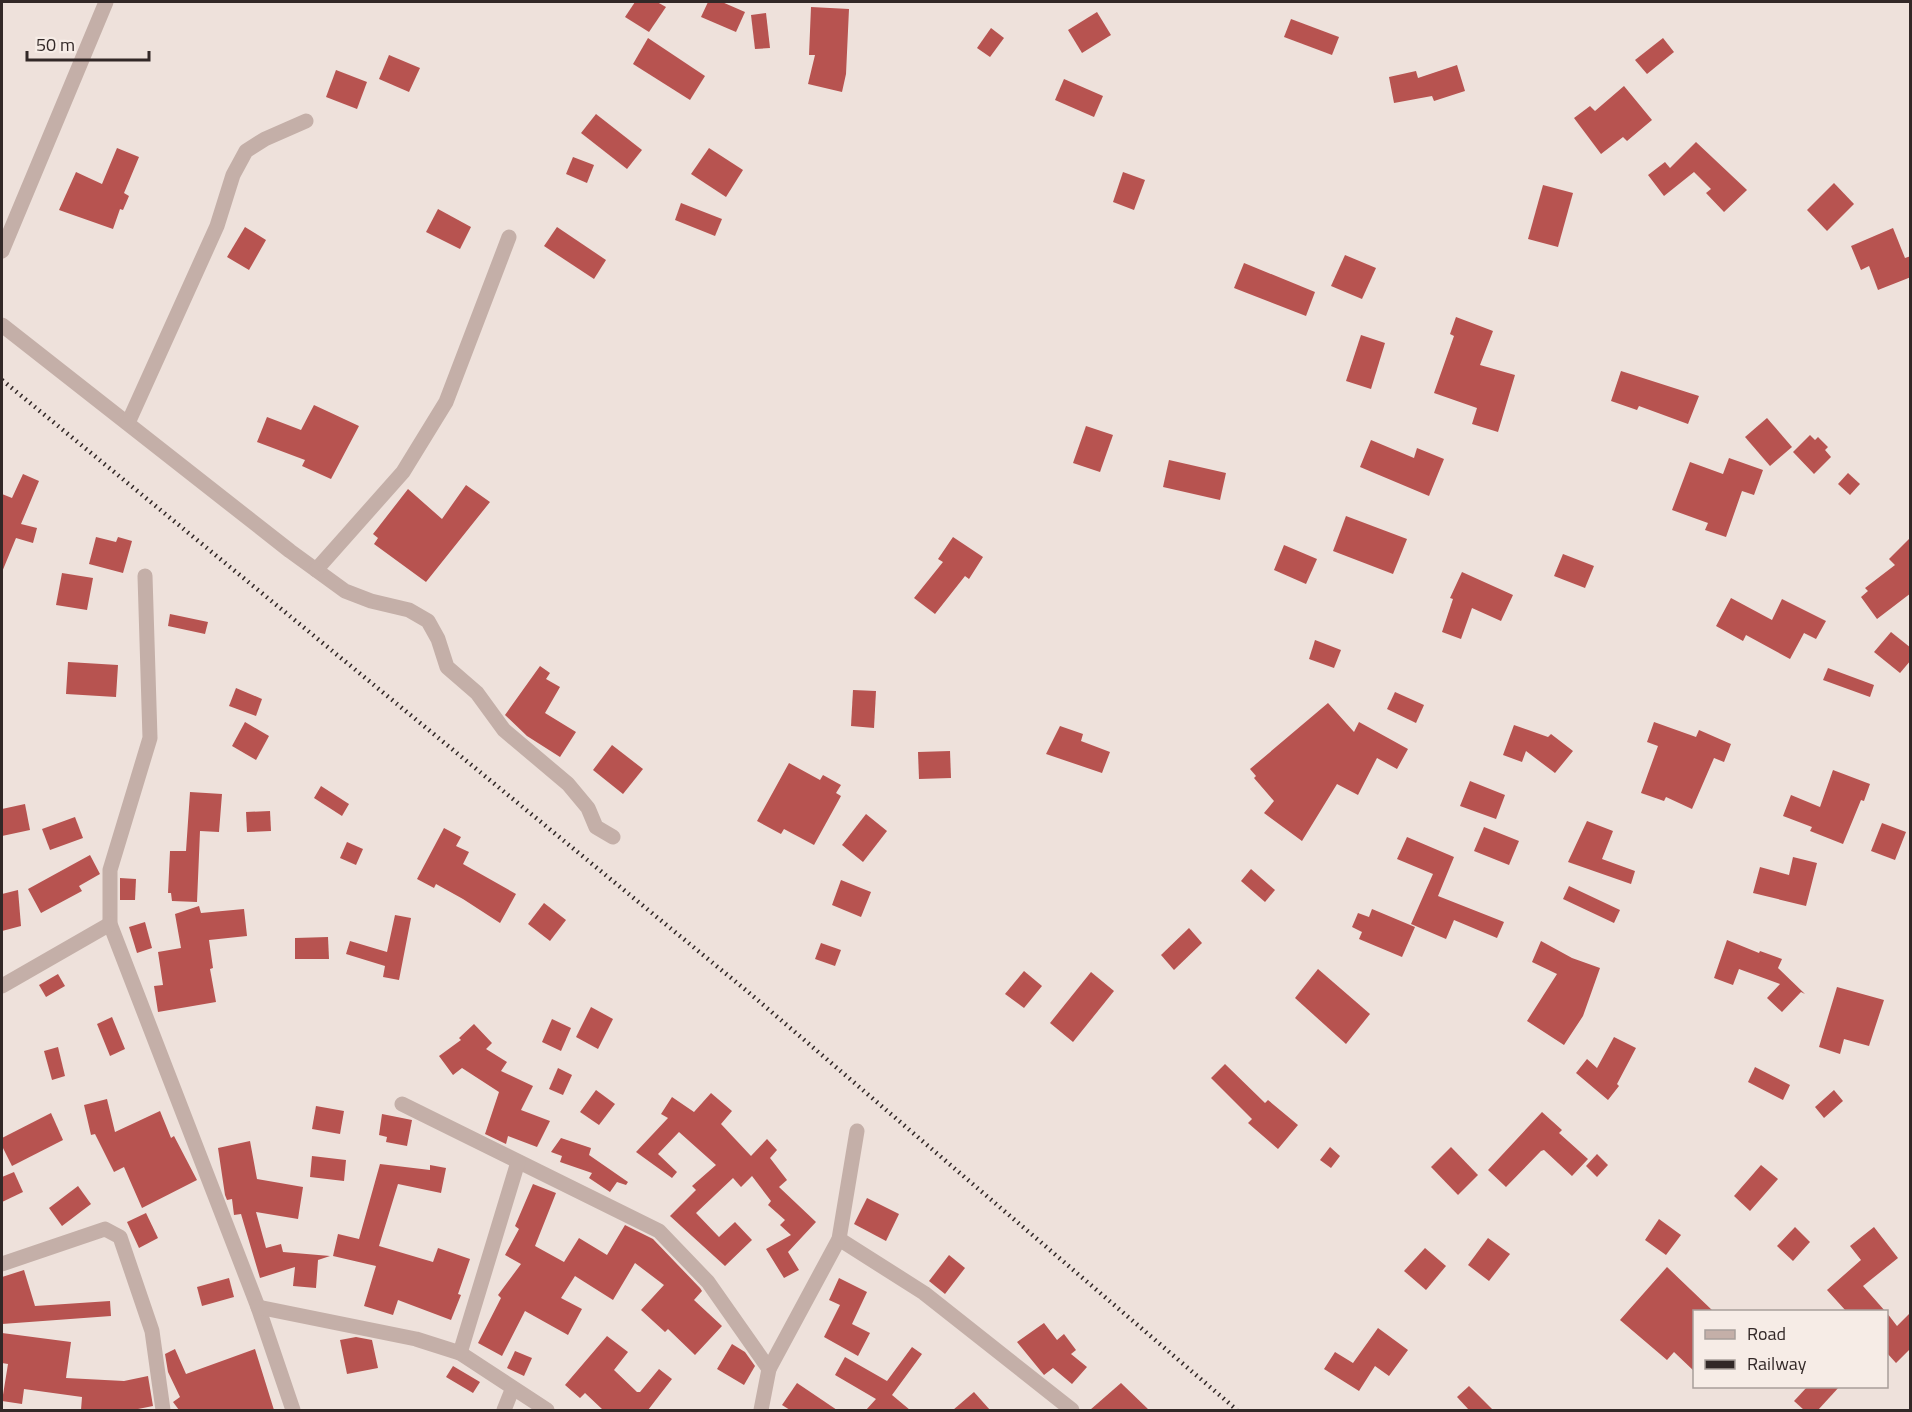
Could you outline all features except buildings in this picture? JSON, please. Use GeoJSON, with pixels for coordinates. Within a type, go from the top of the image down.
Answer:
{"type":"FeatureCollection","features":[{"type":"Feature","properties":{"kind":"street"},"geometry":{"type":"LineString","coordinates":[[2,251],[106,2]]}},
{"type":"Feature","properties":{"kind":"street"},"geometry":{"type":"LineString","coordinates":[[128,423],[217,226],[233,175],[246,151],[265,139],[306,121]]}},
{"type":"Feature","properties":{"kind":"street"},"geometry":{"type":"LineString","coordinates":[[316,570],[403,472],[446,402],[509,237]]}},
{"type":"Feature","properties":{"kind":"street"},"geometry":{"type":"LineString","coordinates":[[2,325],[345,591],[370,601],[409,610],[428,621],[438,639],[447,667],[477,693],[504,730],[568,784],[588,808],[596,827],[613,837]]}},
{"type":"Feature","properties":{"kind":"street"},"geometry":{"type":"LineString","coordinates":[[145,576],[150,738],[110,870],[110,924],[258,1307],[293,1410]]}},
{"type":"Feature","properties":{"kind":"street"},"geometry":{"type":"LineString","coordinates":[[2,986],[110,924]]}},
{"type":"Feature","properties":{"kind":"street"},"geometry":{"type":"LineString","coordinates":[[402,1104],[659,1231],[708,1282],[769,1370]]}},
{"type":"Feature","properties":{"kind":"street"},"geometry":{"type":"LineString","coordinates":[[761,1410],[769,1370],[839,1239],[857,1131]]}},
{"type":"Feature","properties":{"kind":"street"},"geometry":{"type":"LineString","coordinates":[[460,1353],[518,1162]]}},
{"type":"Feature","properties":{"kind":"street"},"geometry":{"type":"LineString","coordinates":[[2,1264],[105,1229],[120,1237],[152,1331],[163,1410]]}},
{"type":"Feature","properties":{"kind":"street"},"geometry":{"type":"LineString","coordinates":[[839,1239],[924,1293],[1072,1410]]}},
{"type":"Feature","properties":{"kind":"street"},"geometry":{"type":"LineString","coordinates":[[258,1307],[395,1334],[460,1353],[512,1390],[547,1410]]}},
{"type":"Feature","properties":{"kind":"street"},"geometry":{"type":"LineString","coordinates":[[504,1410],[512,1390]]}},
{"type":"Feature","properties":{"kind":"railway"},"geometry":{"type":"LineString","coordinates":[[2,380],[747,991],[1237,1410]]}}]}
